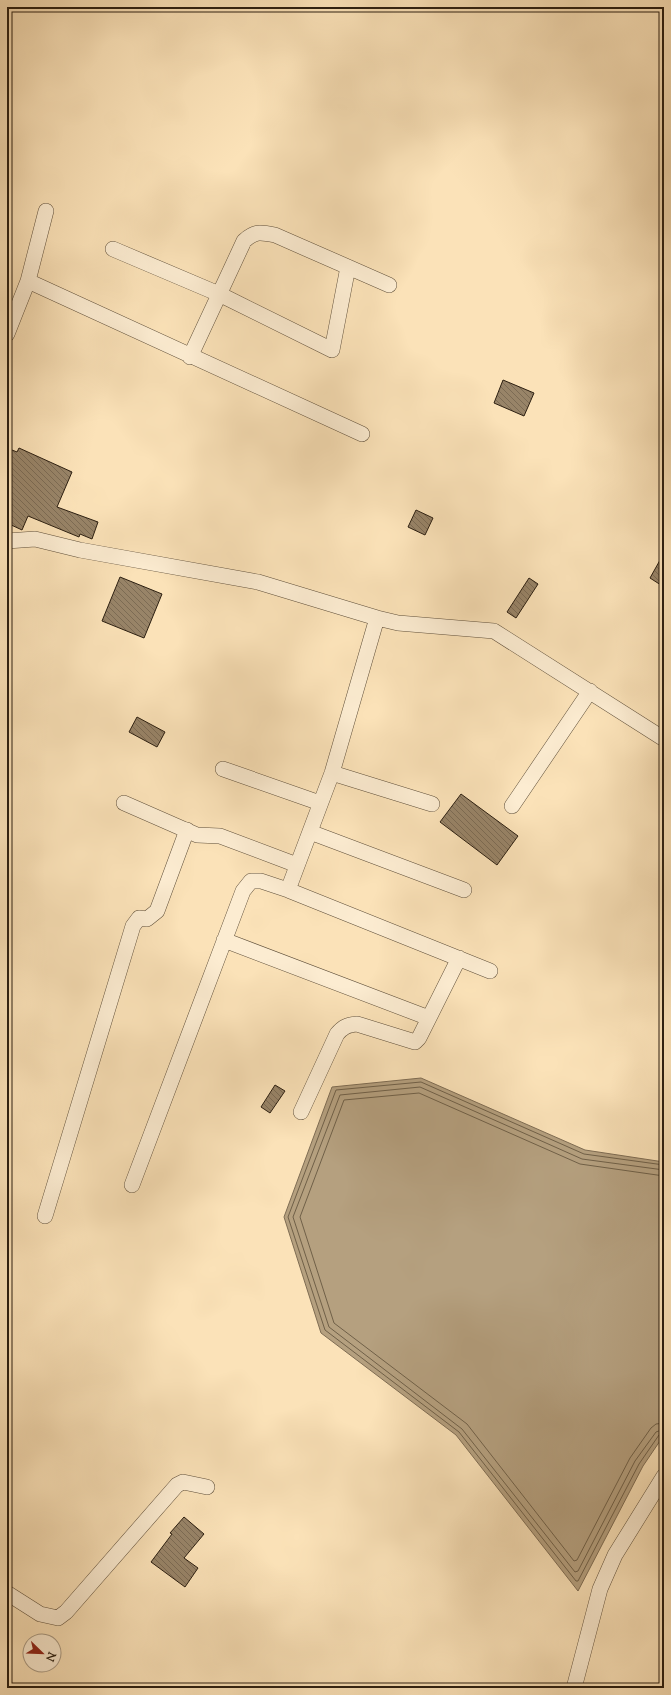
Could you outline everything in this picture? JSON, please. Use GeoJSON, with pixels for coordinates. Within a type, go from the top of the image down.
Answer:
{"type":"FeatureCollection","features":[{"type":"Feature","properties":{"kind":"street"},"geometry":{"type":"LineString","coordinates":[[7,334],[28,281],[46,211]]}},
{"type":"Feature","properties":{"kind":"street"},"geometry":{"type":"LineString","coordinates":[[190,357],[244,242],[252,234],[262,232],[275,235],[389,285]]}},
{"type":"Feature","properties":{"kind":"street"},"geometry":{"type":"LineString","coordinates":[[113,249],[219,294],[332,350],[348,267]]}},
{"type":"Feature","properties":{"kind":"street"},"geometry":{"type":"LineString","coordinates":[[28,281],[190,357],[362,434]]}},
{"type":"Feature","properties":{"kind":"street"},"geometry":{"type":"LineString","coordinates":[[7,541],[36,539],[80,550],[258,582],[376,618],[398,622],[494,631],[664,739]]}},
{"type":"Feature","properties":{"kind":"street"},"geometry":{"type":"LineString","coordinates":[[288,890],[332,773],[376,618]]}},
{"type":"Feature","properties":{"kind":"street"},"geometry":{"type":"LineString","coordinates":[[512,806],[590,691]]}},
{"type":"Feature","properties":{"kind":"street"},"geometry":{"type":"LineString","coordinates":[[223,769],[320,803]]}},
{"type":"Feature","properties":{"kind":"street"},"geometry":{"type":"LineString","coordinates":[[332,773],[432,804]]}},
{"type":"Feature","properties":{"kind":"street"},"geometry":{"type":"LineString","coordinates":[[124,803],[201,836],[220,836],[297,865]]}},
{"type":"Feature","properties":{"kind":"street"},"geometry":{"type":"LineString","coordinates":[[45,1216],[133,926],[139,918],[147,919],[158,911],[187,830]]}},
{"type":"Feature","properties":{"kind":"street"},"geometry":{"type":"LineString","coordinates":[[310,832],[464,890]]}},
{"type":"Feature","properties":{"kind":"street"},"geometry":{"type":"LineString","coordinates":[[132,1185],[243,891],[251,881],[261,881],[288,890],[490,970]]}},
{"type":"Feature","properties":{"kind":"street"},"geometry":{"type":"LineString","coordinates":[[224,940],[429,1018]]}},
{"type":"Feature","properties":{"kind":"street"},"geometry":{"type":"LineString","coordinates":[[301,1112],[337,1034],[342,1028],[348,1025],[357,1024],[415,1042],[420,1038],[459,958]]}},
{"type":"Feature","properties":{"kind":"street"},"geometry":{"type":"LineString","coordinates":[[574,1688],[600,1589],[615,1555],[664,1476]]}},
{"type":"Feature","properties":{"kind":"street"},"geometry":{"type":"LineString","coordinates":[[7,1594],[40,1614],[58,1618],[66,1612],[177,1486],[184,1482],[207,1487]]}},
{"type":"Feature","properties":{"kind":"water"},"geometry":{"type":"Polygon","coordinates":[[[421,1078],[585,1150],[664,1162],[664,1435],[643,1466],[578,1591],[456,1435],[321,1333],[284,1217],[332,1087],[421,1078]]]}},
{"type":"Feature","properties":{"kind":"building"},"geometry":{"type":"Polygon","coordinates":[[[503,380],[534,393],[524,416],[494,403],[503,380]]]}},
{"type":"Feature","properties":{"kind":"building"},"geometry":{"type":"Polygon","coordinates":[[[7,448],[17,452],[19,448],[72,472],[57,507],[98,522],[92,539],[80,534],[79,537],[28,516],[22,530],[7,523],[7,448]]]}},
{"type":"Feature","properties":{"kind":"building"},"geometry":{"type":"Polygon","coordinates":[[[416,510],[433,518],[425,535],[408,527],[416,510]]]}},
{"type":"Feature","properties":{"kind":"building"},"geometry":{"type":"Polygon","coordinates":[[[664,553],[664,587],[650,578],[664,553]]]}},
{"type":"Feature","properties":{"kind":"building"},"geometry":{"type":"Polygon","coordinates":[[[120,577],[162,594],[144,638],[102,621],[120,577]]]}},
{"type":"Feature","properties":{"kind":"building"},"geometry":{"type":"Polygon","coordinates":[[[529,578],[538,584],[516,618],[507,612],[529,578]]]}},
{"type":"Feature","properties":{"kind":"building"},"geometry":{"type":"Polygon","coordinates":[[[137,717],[165,732],[157,747],[129,732],[137,717]]]}},
{"type":"Feature","properties":{"kind":"building"},"geometry":{"type":"Polygon","coordinates":[[[461,794],[518,836],[497,865],[440,822],[461,794]]]}},
{"type":"Feature","properties":{"kind":"building"},"geometry":{"type":"Polygon","coordinates":[[[275,1085],[285,1091],[270,1113],[261,1107],[275,1085]]]}},
{"type":"Feature","properties":{"kind":"building"},"geometry":{"type":"Polygon","coordinates":[[[184,1517],[204,1534],[184,1558],[198,1568],[185,1587],[151,1562],[172,1534],[170,1533],[184,1517]]]}}]}
